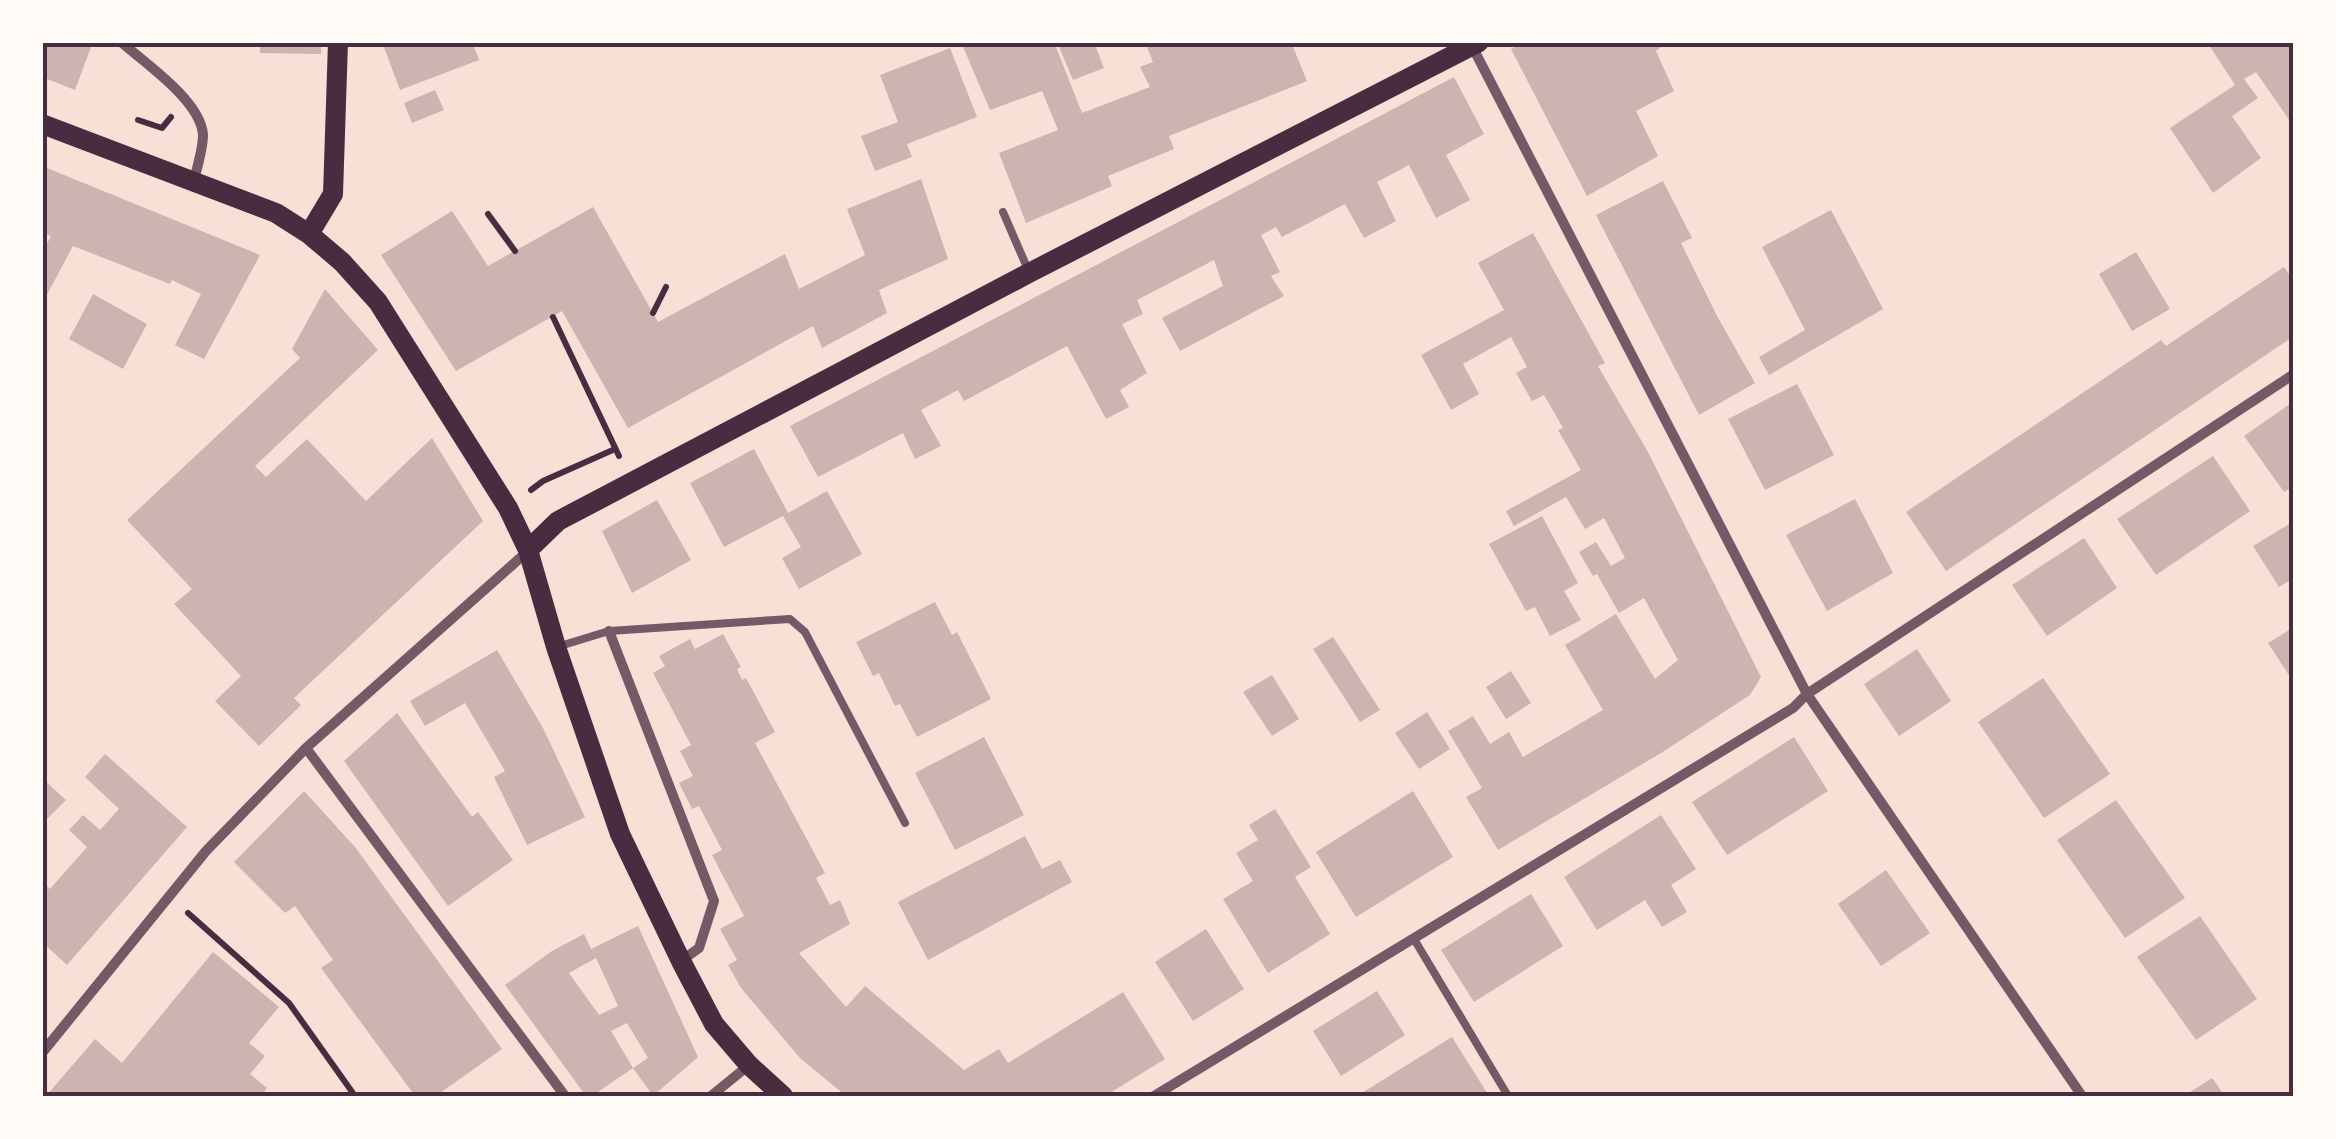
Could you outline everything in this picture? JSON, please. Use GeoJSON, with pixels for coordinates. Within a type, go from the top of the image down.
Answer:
{"type":"FeatureCollection","features":[{"type":"Feature","properties":{"kind":"main road"},"geometry":{"type":"LineString","coordinates":[[310,234],[334,194],[338,42]]}},
{"type":"Feature","properties":{"kind":"main road"},"geometry":{"type":"LineString","coordinates":[[528,550],[558,521],[1474,44]]}},
{"type":"Feature","properties":{"kind":"main road"},"geometry":{"type":"LineString","coordinates":[[42,124],[276,214],[310,234],[378,302],[508,508],[528,550],[556,647],[620,834],[680,962],[714,1024],[748,1065],[783,1096]]}},
{"type":"Feature","properties":{"kind":"street"},"geometry":{"type":"LineString","coordinates":[[120,42],[185,99],[198,116],[203,135],[194,181]]}},
{"type":"Feature","properties":{"kind":"street"},"geometry":{"type":"LineString","coordinates":[[1474,44],[1807,694],[2082,1096]]}},
{"type":"Feature","properties":{"kind":"street"},"geometry":{"type":"LineString","coordinates":[[1154,1096],[1794,708],[1807,694],[2294,374]]}},
{"type":"Feature","properties":{"kind":"street"},"geometry":{"type":"LineString","coordinates":[[42,1053],[206,851],[306,748],[528,550]]}},
{"type":"Feature","properties":{"kind":"street"},"geometry":{"type":"LineString","coordinates":[[609,631],[714,901],[699,948],[680,962]]}},
{"type":"Feature","properties":{"kind":"street"},"geometry":{"type":"LineString","coordinates":[[306,748],[565,1096]]}},
{"type":"Feature","properties":{"kind":"street"},"geometry":{"type":"LineString","coordinates":[[711,1096],[748,1065]]}},
{"type":"Feature","properties":{"kind":"lane"},"geometry":{"type":"LineString","coordinates":[[1002,212],[1030,273]]}},
{"type":"Feature","properties":{"kind":"lane"},"geometry":{"type":"LineString","coordinates":[[556,647],[609,631],[790,619],[805,632],[905,823]]}},
{"type":"Feature","properties":{"kind":"lane"},"geometry":{"type":"LineString","coordinates":[[1414,939],[1508,1096]]}},
{"type":"Feature","properties":{"kind":"path"},"geometry":{"type":"LineString","coordinates":[[488,214],[516,251]]}},
{"type":"Feature","properties":{"kind":"path"},"geometry":{"type":"LineString","coordinates":[[653,313],[666,287]]}},
{"type":"Feature","properties":{"kind":"path"},"geometry":{"type":"LineString","coordinates":[[553,316],[632,482]]}},
{"type":"Feature","properties":{"kind":"path"},"geometry":{"type":"LineString","coordinates":[[508,508],[542,481],[615,449]]}},
{"type":"Feature","properties":{"kind":"path"},"geometry":{"type":"LineString","coordinates":[[168,896],[290,1003],[354,1096]]}},
{"type":"Feature","properties":{"kind":"building"},"geometry":{"type":"Polygon","coordinates":[[[42,42],[87,42],[91,47],[75,90],[42,77],[42,42]]]}},
{"type":"Feature","properties":{"kind":"building"},"geometry":{"type":"Polygon","coordinates":[[[260,42],[321,42],[321,54],[260,53],[260,42]]]}},
{"type":"Feature","properties":{"kind":"building"},"geometry":{"type":"Polygon","coordinates":[[[382,42],[472,42],[479,60],[400,90],[382,42]]]}},
{"type":"Feature","properties":{"kind":"building"},"geometry":{"type":"Polygon","coordinates":[[[961,42],[1054,42],[1082,113],[1150,87],[1140,67],[1153,62],[1145,42],[1291,42],[1307,81],[1169,136],[1174,149],[1108,176],[1112,186],[1026,223],[999,153],[1058,130],[1042,91],[990,110],[961,42]]]}},
{"type":"Feature","properties":{"kind":"building"},"geometry":{"type":"Polygon","coordinates":[[[1057,42],[1094,42],[1104,68],[1073,80],[1057,42]]]}},
{"type":"Feature","properties":{"kind":"building"},"geometry":{"type":"Polygon","coordinates":[[[1524,42],[1667,42],[1656,51],[1674,91],[1636,111],[1658,156],[1587,196],[1511,49],[1524,42]]]}},
{"type":"Feature","properties":{"kind":"building"},"geometry":{"type":"Polygon","coordinates":[[[2207,42],[2294,42],[2294,127],[2256,72],[2244,79],[2258,98],[2232,116],[2261,158],[2213,193],[2170,128],[2235,85],[2207,42]]]}},
{"type":"Feature","properties":{"kind":"building"},"geometry":{"type":"Polygon","coordinates":[[[950,48],[977,117],[907,144],[912,157],[875,171],[861,136],[898,122],[880,75],[950,48]]]}},
{"type":"Feature","properties":{"kind":"building"},"geometry":{"type":"Polygon","coordinates":[[[1454,77],[1484,134],[1446,155],[1470,200],[1436,218],[1409,165],[1377,182],[1396,221],[1364,238],[1345,204],[1282,237],[1276,227],[1261,235],[1280,272],[1271,276],[1284,296],[1180,351],[1162,318],[1223,286],[1214,260],[1137,300],[1143,314],[1122,324],[1147,373],[1120,390],[1129,407],[1106,419],[1067,346],[964,401],[958,390],[921,410],[941,446],[915,459],[903,433],[818,477],[790,426],[1454,77]]]}},
{"type":"Feature","properties":{"kind":"building"},"geometry":{"type":"Polygon","coordinates":[[[435,90],[444,110],[412,123],[404,103],[435,90]]]}},
{"type":"Feature","properties":{"kind":"building"},"geometry":{"type":"Polygon","coordinates":[[[42,166],[260,255],[204,359],[175,345],[201,294],[73,246],[42,304],[42,253],[51,236],[42,233],[42,166]]]}},
{"type":"Feature","properties":{"kind":"building"},"geometry":{"type":"Polygon","coordinates":[[[921,179],[948,259],[879,290],[887,313],[822,348],[813,326],[628,428],[562,311],[456,371],[381,255],[452,211],[488,266],[593,207],[658,322],[785,254],[799,289],[865,255],[847,209],[921,179]]]}},
{"type":"Feature","properties":{"kind":"building"},"geometry":{"type":"Polygon","coordinates":[[[1663,181],[1692,238],[1681,243],[1755,383],[1699,415],[1596,215],[1663,181]]]}},
{"type":"Feature","properties":{"kind":"building"},"geometry":{"type":"Polygon","coordinates":[[[1831,210],[1883,309],[1769,375],[1759,357],[1805,330],[1762,247],[1831,210]]]}},
{"type":"Feature","properties":{"kind":"building"},"geometry":{"type":"Polygon","coordinates":[[[1533,233],[1605,363],[1598,366],[1648,452],[1761,677],[1750,695],[1498,850],[1466,797],[1482,788],[1448,731],[1473,716],[1490,744],[1509,732],[1523,757],[1603,710],[1565,645],[1616,614],[1655,679],[1678,660],[1644,598],[1619,613],[1579,552],[1596,542],[1611,566],[1625,558],[1604,518],[1585,529],[1566,497],[1514,526],[1506,511],[1581,470],[1544,395],[1532,401],[1516,373],[1527,367],[1511,337],[1463,364],[1479,394],[1451,410],[1421,355],[1504,310],[1478,263],[1533,233]]]}},
{"type":"Feature","properties":{"kind":"building"},"geometry":{"type":"Polygon","coordinates":[[[2136,252],[2170,309],[2132,331],[2099,274],[2136,252]]]}},
{"type":"Feature","properties":{"kind":"building"},"geometry":{"type":"Polygon","coordinates":[[[2284,267],[2294,281],[2294,336],[1946,571],[1906,512],[2161,340],[2166,346],[2284,267]]]}},
{"type":"Feature","properties":{"kind":"building"},"geometry":{"type":"Polygon","coordinates":[[[325,289],[378,350],[255,466],[266,477],[307,439],[366,501],[432,438],[483,521],[294,698],[301,705],[259,746],[215,701],[241,676],[174,604],[192,589],[127,520],[300,358],[292,349],[325,289]]]}},
{"type":"Feature","properties":{"kind":"building"},"geometry":{"type":"Polygon","coordinates":[[[93,294],[147,324],[123,369],[69,339],[93,294]]]}},
{"type":"Feature","properties":{"kind":"building"},"geometry":{"type":"Polygon","coordinates":[[[1797,384],[1834,455],[1765,490],[1728,419],[1797,384]]]}},
{"type":"Feature","properties":{"kind":"building"},"geometry":{"type":"Polygon","coordinates":[[[2294,401],[2294,486],[2284,492],[2244,436],[2294,401]]]}},
{"type":"Feature","properties":{"kind":"building"},"geometry":{"type":"Polygon","coordinates":[[[754,449],[788,513],[827,491],[862,554],[799,589],[782,558],[801,547],[783,516],[724,547],[690,483],[754,449]]]}},
{"type":"Feature","properties":{"kind":"building"},"geometry":{"type":"Polygon","coordinates":[[[2213,456],[2250,511],[2156,575],[2117,519],[2213,456]]]}},
{"type":"Feature","properties":{"kind":"building"},"geometry":{"type":"Polygon","coordinates":[[[1855,499],[1893,573],[1827,611],[1786,535],[1855,499]]]}},
{"type":"Feature","properties":{"kind":"building"},"geometry":{"type":"Polygon","coordinates":[[[657,500],[691,560],[632,593],[602,531],[657,500]]]}},
{"type":"Feature","properties":{"kind":"building"},"geometry":{"type":"Polygon","coordinates":[[[1542,516],[1578,583],[1564,591],[1581,620],[1550,636],[1535,607],[1526,611],[1489,544],[1542,516]]]}},
{"type":"Feature","properties":{"kind":"building"},"geometry":{"type":"Polygon","coordinates":[[[2294,521],[2294,578],[2279,587],[2253,546],[2294,521]]]}},
{"type":"Feature","properties":{"kind":"building"},"geometry":{"type":"Polygon","coordinates":[[[2084,538],[2117,588],[2047,636],[2012,585],[2084,538]]]}},
{"type":"Feature","properties":{"kind":"building"},"geometry":{"type":"Polygon","coordinates":[[[935,602],[952,635],[957,632],[991,699],[917,737],[900,704],[895,706],[879,673],[873,676],[856,642],[935,602]]]}},
{"type":"Feature","properties":{"kind":"building"},"geometry":{"type":"Polygon","coordinates":[[[2294,627],[2294,683],[2268,643],[2294,627]]]}},
{"type":"Feature","properties":{"kind":"building"},"geometry":{"type":"Polygon","coordinates":[[[723,634],[741,667],[737,669],[742,680],[746,678],[775,732],[755,743],[825,873],[816,878],[830,905],[840,900],[850,924],[799,953],[846,1007],[865,986],[964,1070],[999,1049],[1008,1063],[1123,992],[1165,1059],[1105,1096],[846,1096],[800,1058],[741,988],[728,965],[737,960],[720,929],[744,916],[712,855],[722,850],[699,806],[692,809],[679,783],[693,776],[680,751],[691,745],[653,673],[665,666],[659,656],[690,639],[695,649],[723,634]]]}},
{"type":"Feature","properties":{"kind":"building"},"geometry":{"type":"Polygon","coordinates":[[[1333,637],[1380,710],[1360,722],[1313,649],[1333,637]]]}},
{"type":"Feature","properties":{"kind":"building"},"geometry":{"type":"Polygon","coordinates":[[[1917,649],[1951,701],[1899,736],[1864,684],[1917,649]]]}},
{"type":"Feature","properties":{"kind":"building"},"geometry":{"type":"Polygon","coordinates":[[[497,650],[543,728],[585,817],[527,845],[494,777],[505,771],[465,703],[425,726],[410,701],[497,650]]]}},
{"type":"Feature","properties":{"kind":"building"},"geometry":{"type":"Polygon","coordinates":[[[1511,671],[1531,703],[1506,719],[1486,687],[1511,671]]]}},
{"type":"Feature","properties":{"kind":"building"},"geometry":{"type":"Polygon","coordinates":[[[1272,675],[1299,719],[1272,736],[1243,692],[1272,675]]]}},
{"type":"Feature","properties":{"kind":"building"},"geometry":{"type":"Polygon","coordinates":[[[2043,678],[2110,774],[2044,818],[1978,722],[2043,678]]]}},
{"type":"Feature","properties":{"kind":"building"},"geometry":{"type":"Polygon","coordinates":[[[1427,712],[1450,749],[1419,769],[1395,733],[1427,712]]]}},
{"type":"Feature","properties":{"kind":"building"},"geometry":{"type":"Polygon","coordinates":[[[397,713],[472,817],[478,812],[513,860],[448,906],[344,761],[397,713]]]}},
{"type":"Feature","properties":{"kind":"building"},"geometry":{"type":"Polygon","coordinates":[[[984,737],[1024,815],[955,850],[915,773],[984,737]]]}},
{"type":"Feature","properties":{"kind":"building"},"geometry":{"type":"Polygon","coordinates":[[[1794,737],[1828,791],[1727,855],[1692,802],[1794,737]]]}},
{"type":"Feature","properties":{"kind":"building"},"geometry":{"type":"Polygon","coordinates":[[[105,754],[187,827],[67,965],[42,942],[42,882],[50,889],[87,847],[69,830],[83,815],[100,830],[119,809],[85,777],[105,754]]]}},
{"type":"Feature","properties":{"kind":"building"},"geometry":{"type":"Polygon","coordinates":[[[42,778],[66,800],[42,824],[42,778]]]}},
{"type":"Feature","properties":{"kind":"building"},"geometry":{"type":"Polygon","coordinates":[[[304,791],[355,847],[502,1049],[436,1096],[415,1096],[321,968],[333,960],[295,906],[285,913],[234,862],[304,791]]]}},
{"type":"Feature","properties":{"kind":"building"},"geometry":{"type":"Polygon","coordinates":[[[1413,791],[1453,857],[1356,917],[1316,852],[1413,791]]]}},
{"type":"Feature","properties":{"kind":"building"},"geometry":{"type":"Polygon","coordinates":[[[2116,800],[2185,898],[2125,938],[2057,840],[2116,800]]]}},
{"type":"Feature","properties":{"kind":"building"},"geometry":{"type":"Polygon","coordinates":[[[1275,809],[1311,867],[1295,877],[1330,934],[1268,973],[1223,899],[1253,881],[1236,853],[1258,840],[1249,825],[1275,809]]]}},
{"type":"Feature","properties":{"kind":"building"},"geometry":{"type":"Polygon","coordinates":[[[1661,815],[1696,869],[1671,885],[1687,912],[1662,927],[1645,900],[1597,930],[1564,877],[1661,815]]]}},
{"type":"Feature","properties":{"kind":"building"},"geometry":{"type":"Polygon","coordinates":[[[1025,836],[1042,869],[1060,860],[1072,882],[928,960],[898,902],[1025,836]]]}},
{"type":"Feature","properties":{"kind":"building"},"geometry":{"type":"Polygon","coordinates":[[[1886,870],[1930,933],[1881,966],[1838,904],[1886,870]]]}},
{"type":"Feature","properties":{"kind":"building"},"geometry":{"type":"Polygon","coordinates":[[[1531,894],[1563,946],[1474,1002],[1441,950],[1531,894]]]}},
{"type":"Feature","properties":{"kind":"building"},"geometry":{"type":"Polygon","coordinates":[[[2200,916],[2257,999],[2196,1040],[2137,957],[2200,916]]]}},
{"type":"Feature","properties":{"kind":"building"},"geometry":{"type":"Polygon","coordinates":[[[638,926],[698,1057],[653,1096],[633,1068],[592,1096],[586,1096],[505,985],[552,951],[584,934],[591,949],[638,926]],[[596,958],[569,973],[599,1015],[618,1006],[596,958]],[[627,1023],[611,1031],[633,1068],[648,1058],[627,1023]]]}},
{"type":"Feature","properties":{"kind":"building"},"geometry":{"type":"Polygon","coordinates":[[[1206,929],[1244,989],[1193,1021],[1155,962],[1206,929]]]}},
{"type":"Feature","properties":{"kind":"building"},"geometry":{"type":"Polygon","coordinates":[[[213,952],[279,1007],[249,1043],[265,1056],[250,1074],[267,1088],[261,1096],[46,1096],[95,1039],[122,1063],[213,952]]]}},
{"type":"Feature","properties":{"kind":"building"},"geometry":{"type":"Polygon","coordinates":[[[1377,991],[1405,1035],[1341,1076],[1313,1031],[1377,991]]]}},
{"type":"Feature","properties":{"kind":"building"},"geometry":{"type":"Polygon","coordinates":[[[1452,1037],[1489,1096],[1357,1096],[1452,1037]]]}},
{"type":"Feature","properties":{"kind":"building"},"geometry":{"type":"Polygon","coordinates":[[[2212,1078],[2225,1096],[2184,1096],[2212,1078]]]}}]}
